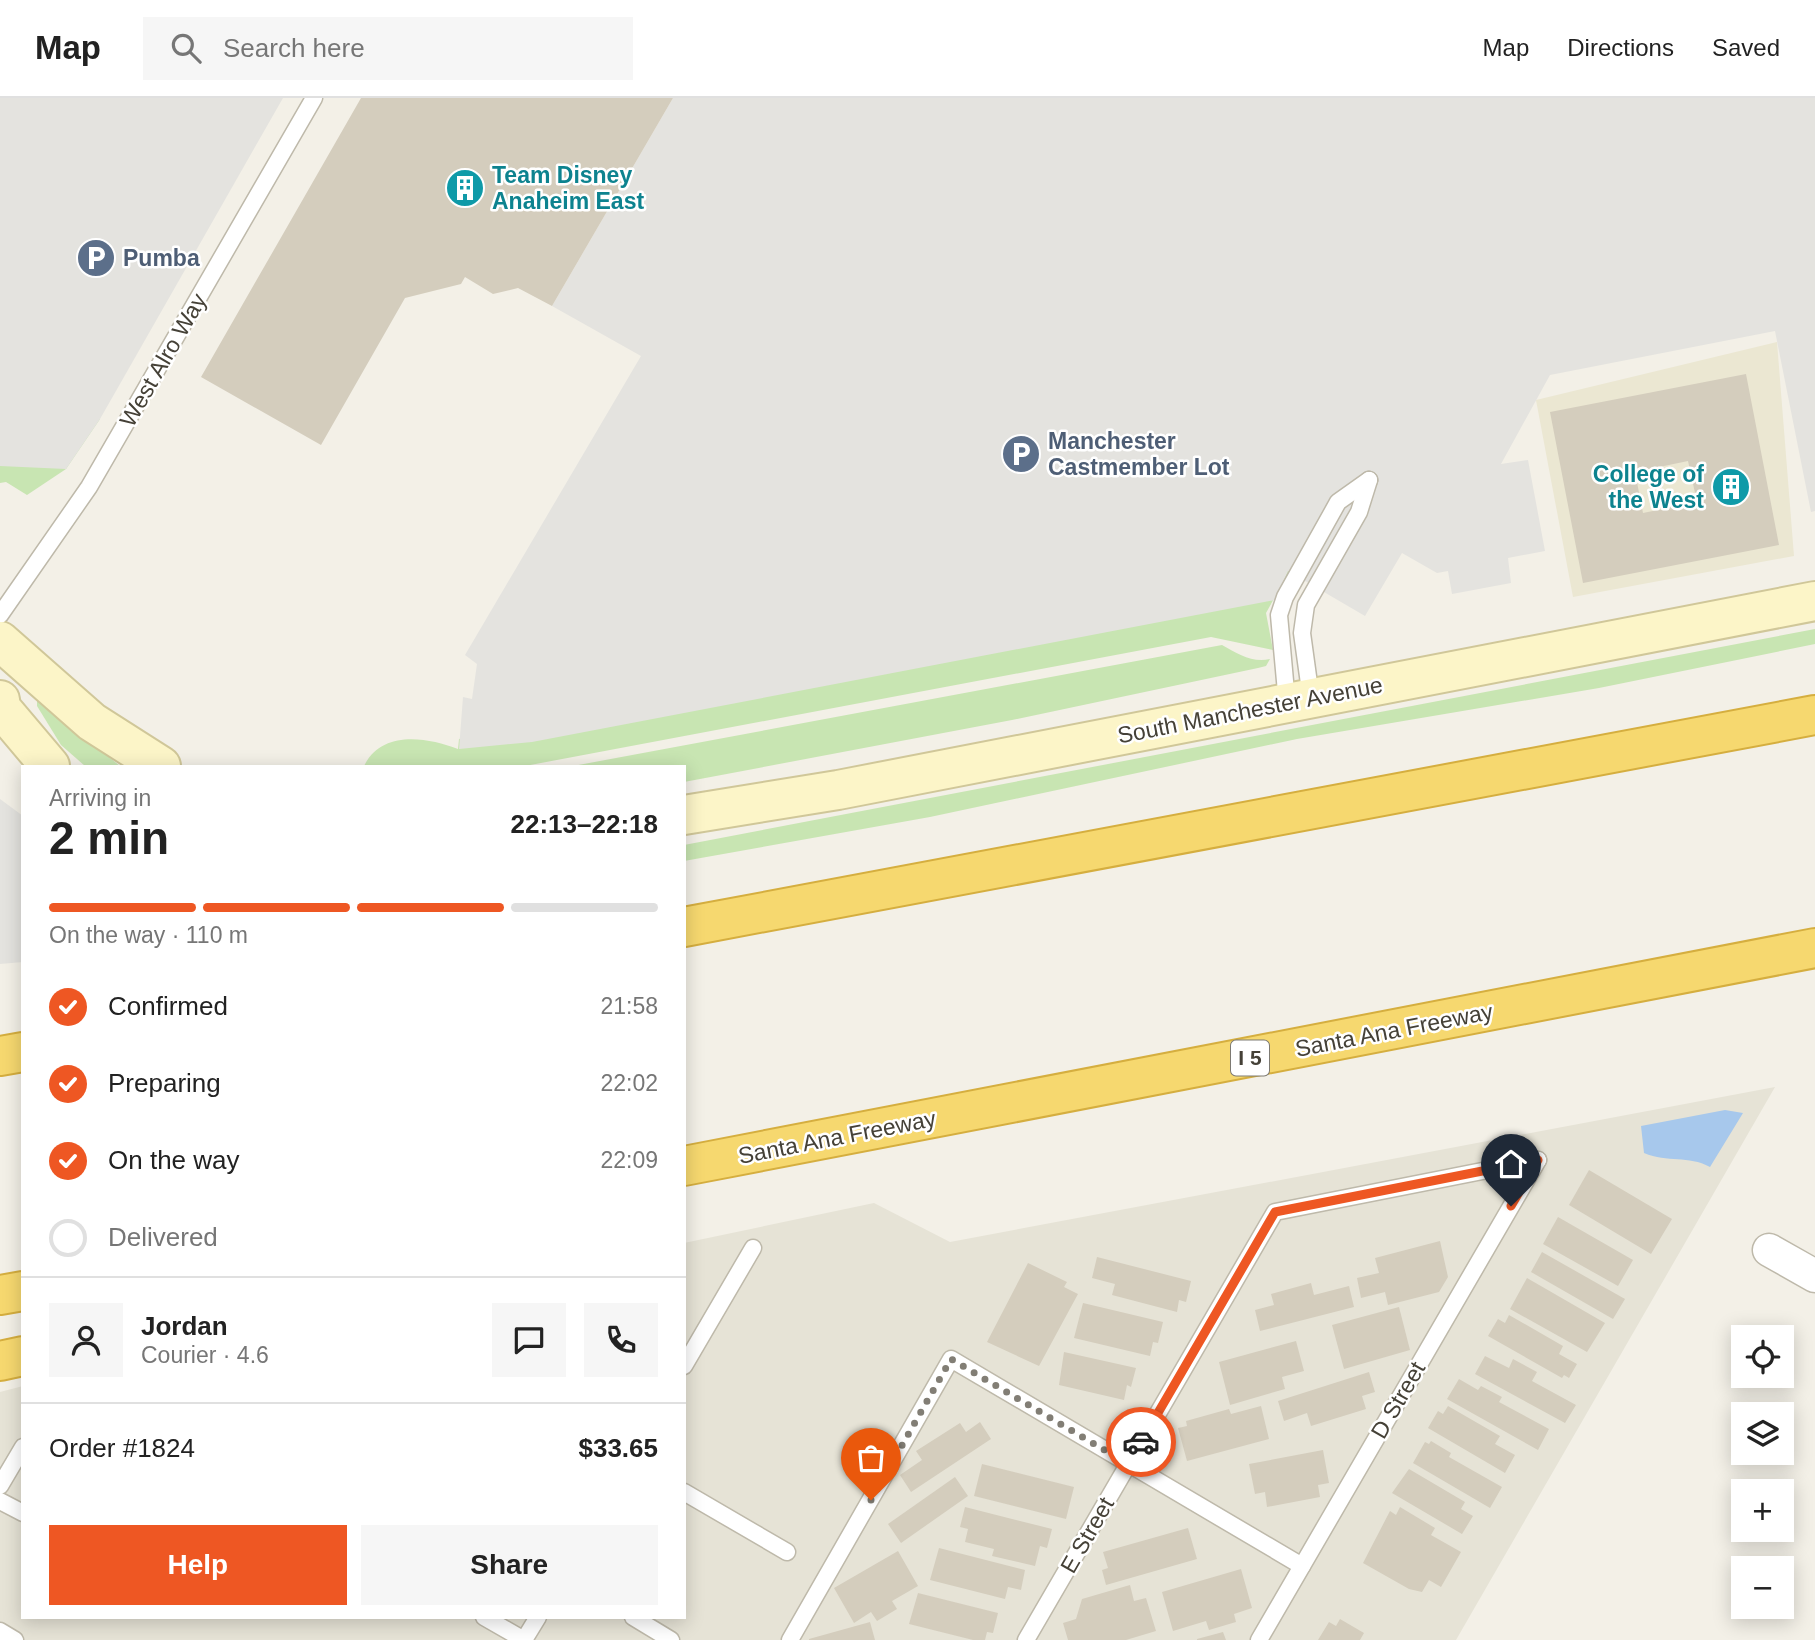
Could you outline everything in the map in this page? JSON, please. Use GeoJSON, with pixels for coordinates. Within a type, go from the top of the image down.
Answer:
{"type":"FeatureCollection","features":[{"type":"Feature","properties":{"kind":"highway"},"geometry":{"type":"LineString","coordinates":[[686,927],[1815,715]]}},
{"type":"Feature","properties":{"kind":"highway","name":"Santa Ana Freeway"},"geometry":{"type":"LineString","coordinates":[[686,1166],[1815,948]]}},
{"type":"Feature","properties":{"kind":"highway"},"geometry":{"type":"LineString","coordinates":[[0,1030],[21,1031]]}},
{"type":"Feature","properties":{"kind":"highway"},"geometry":{"type":"LineString","coordinates":[[0,1056],[21,1052]]}},
{"type":"Feature","properties":{"kind":"highway"},"geometry":{"type":"LineString","coordinates":[[0,1295],[21,1291]]}},
{"type":"Feature","properties":{"kind":"highway"},"geometry":{"type":"LineString","coordinates":[[0,1361],[21,1356]]}},
{"type":"Feature","properties":{"kind":"street","name":"South Manchester Avenue"},"geometry":{"type":"LineString","coordinates":[[686,815],[838,790],[1815,601]]}},
{"type":"Feature","properties":{"kind":"street"},"geometry":{"type":"LineString","coordinates":[[0,641],[92,722],[159,765]]}},
{"type":"Feature","properties":{"kind":"street"},"geometry":{"type":"LineString","coordinates":[[0,699],[1,708],[49,765]]}},
{"type":"Feature","properties":{"kind":"street"},"geometry":{"type":"LineString","coordinates":[[1769,1250],[1815,1276]]}},
{"type":"Feature","properties":{"kind":"lane","name":"West Alro Way"},"geometry":{"type":"LineString","coordinates":[[0,615],[89,487],[314,98]]}},
{"type":"Feature","properties":{"kind":"lane"},"geometry":{"type":"LineString","coordinates":[[1368,480],[1359,512],[1306,605],[1299,701],[1279,615],[1285,597],[1338,502],[1368,480]]}},
{"type":"Feature","properties":{"kind":"lane","name":"D Street"},"geometry":{"type":"LineString","coordinates":[[1259,1640],[1538,1160],[1275,1212]]}},
{"type":"Feature","properties":{"kind":"lane","name":"E Street"},"geometry":{"type":"LineString","coordinates":[[1026,1640],[1275,1212]]}},
{"type":"Feature","properties":{"kind":"lane"},"geometry":{"type":"LineString","coordinates":[[686,1363],[753,1248]]}},
{"type":"Feature","properties":{"kind":"lane"},"geometry":{"type":"LineString","coordinates":[[790,1640],[951,1359],[1302,1566]]}},
{"type":"Feature","properties":{"kind":"lane"},"geometry":{"type":"LineString","coordinates":[[0,1486],[21,1450]]}},
{"type":"Feature","properties":{"kind":"lane"},"geometry":{"type":"LineString","coordinates":[[686,1493],[787,1552]]}},
{"type":"Feature","properties":{"kind":"lane"},"geometry":{"type":"LineString","coordinates":[[0,1501],[21,1512]]}},
{"type":"Feature","properties":{"kind":"lane"},"geometry":{"type":"LineString","coordinates":[[487,1619],[524,1640],[537,1619]]}},
{"type":"Feature","properties":{"kind":"lane"},"geometry":{"type":"LineString","coordinates":[[636,1619],[671,1640]]}},
{"type":"Feature","properties":{"kind":"lane"},"geometry":{"type":"LineString","coordinates":[[0,1631],[15,1640]]}},
{"type":"Feature","properties":{"kind":"shaded area","name":"Pumba"},"geometry":{"type":"Polygon","coordinates":[[[0,98],[283,98],[100,419],[66,469],[0,466],[0,98]]]}},
{"type":"Feature","properties":{"kind":"shaded area","name":"Manchester Castmember Lot"},"geometry":{"type":"Polygon","coordinates":[[[673,98],[1815,98],[1815,511],[1811,512],[1775,331],[1550,375],[1501,464],[1528,460],[1545,551],[1508,558],[1511,583],[1452,594],[1448,571],[1437,573],[1402,553],[1365,616],[1288,571],[1275,600],[532,742],[459,749],[463,697],[472,699],[477,664],[465,655],[641,356],[552,306],[673,98]]]}},
{"type":"Feature","properties":{"kind":"shaded area","name":"College of the West"},"geometry":{"type":"Polygon","coordinates":[[[1777,342],[1794,556],[1573,597],[1536,400],[1777,342]]]}},
{"type":"Feature","properties":{"kind":"shaded area"},"geometry":{"type":"Polygon","coordinates":[[[0,799],[21,815],[21,962],[0,964],[0,799]]]}},
{"type":"Feature","properties":{"kind":"shaded area"},"geometry":{"type":"Polygon","coordinates":[[[1775,1087],[1456,1640],[0,1640],[0,1392],[21,1387],[21,1619],[686,1619],[686,1243],[874,1203],[950,1242],[1775,1087]]]}},
{"type":"Feature","properties":{"kind":"green space"},"geometry":{"type":"Polygon","coordinates":[[[100,419],[66,469],[27,495],[6,482],[0,483],[0,445],[100,419]]]}},
{"type":"Feature","properties":{"kind":"green space"},"geometry":{"type":"Polygon","coordinates":[[[1334,491],[1266,613],[1273,650],[1211,637],[530,765],[365,765],[372,754],[393,742],[419,740],[458,749],[459,739],[1334,491]]]}},
{"type":"Feature","properties":{"kind":"green space"},"geometry":{"type":"Polygon","coordinates":[[[1815,629],[1815,644],[1599,688],[1297,739],[930,817],[686,861],[686,845],[1815,629]]]}},
{"type":"Feature","properties":{"kind":"green space"},"geometry":{"type":"Polygon","coordinates":[[[1222,645],[1251,659],[1270,659],[1266,666],[1258,668],[1012,720],[686,782],[686,765],[578,765],[1222,645]]]}},
{"type":"Feature","properties":{"kind":"green space"},"geometry":{"type":"Polygon","coordinates":[[[37,699],[119,765],[84,765],[61,745],[37,706],[37,699]]]}},
{"type":"Feature","properties":{"kind":"water"},"geometry":{"type":"Polygon","coordinates":[[[1725,1110],[1743,1113],[1710,1167],[1694,1161],[1661,1158],[1644,1153],[1641,1126],[1725,1110]]]}},
{"type":"Feature","properties":{"kind":"building","name":"Team Disney Anaheim East"},"geometry":{"type":"Polygon","coordinates":[[[361,98],[673,98],[552,306],[518,288],[493,294],[465,277],[461,284],[405,298],[321,445],[201,377],[361,98]]]}},
{"type":"Feature","properties":{"kind":"building","name":"College of the West"},"geometry":{"type":"Polygon","coordinates":[[[1746,374],[1779,545],[1583,583],[1550,412],[1746,374]],[[1688,461],[1635,472],[1643,513],[1697,502],[1688,461]]]}},
{"type":"Feature","properties":{"kind":"building"},"geometry":{"type":"Polygon","coordinates":[[[1589,1170],[1672,1219],[1651,1254],[1569,1205],[1589,1170]]]}},
{"type":"Feature","properties":{"kind":"building"},"geometry":{"type":"Polygon","coordinates":[[[1558,1217],[1633,1260],[1618,1286],[1543,1244],[1558,1217]]]}},
{"type":"Feature","properties":{"kind":"building"},"geometry":{"type":"Polygon","coordinates":[[[1440,1241],[1448,1277],[1439,1292],[1388,1305],[1385,1292],[1361,1298],[1357,1278],[1379,1273],[1375,1258],[1440,1241]]]}},
{"type":"Feature","properties":{"kind":"building"},"geometry":{"type":"Polygon","coordinates":[[[1542,1252],[1625,1299],[1613,1319],[1531,1272],[1542,1252]]]}},
{"type":"Feature","properties":{"kind":"building"},"geometry":{"type":"Polygon","coordinates":[[[1097,1257],[1191,1281],[1186,1302],[1179,1300],[1177,1312],[1112,1295],[1115,1284],[1092,1278],[1097,1257]]]}},
{"type":"Feature","properties":{"kind":"building"},"geometry":{"type":"Polygon","coordinates":[[[1028,1263],[1067,1282],[1064,1287],[1078,1294],[1039,1366],[987,1342],[1028,1263]]]}},
{"type":"Feature","properties":{"kind":"building"},"geometry":{"type":"Polygon","coordinates":[[[1527,1278],[1605,1323],[1587,1352],[1510,1309],[1527,1278]]]}},
{"type":"Feature","properties":{"kind":"building"},"geometry":{"type":"Polygon","coordinates":[[[1311,1283],[1314,1295],[1349,1286],[1354,1307],[1260,1331],[1255,1310],[1274,1305],[1271,1294],[1311,1283]]]}},
{"type":"Feature","properties":{"kind":"building"},"geometry":{"type":"Polygon","coordinates":[[[1083,1303],[1163,1322],[1158,1343],[1153,1342],[1150,1356],[1074,1338],[1083,1303]]]}},
{"type":"Feature","properties":{"kind":"building"},"geometry":{"type":"Polygon","coordinates":[[[1399,1307],[1410,1350],[1344,1369],[1332,1325],[1399,1307]]]}},
{"type":"Feature","properties":{"kind":"building"},"geometry":{"type":"Polygon","coordinates":[[[1509,1315],[1563,1346],[1559,1354],[1577,1364],[1569,1378],[1564,1375],[1562,1378],[1488,1336],[1498,1319],[1505,1323],[1509,1315]]]}},
{"type":"Feature","properties":{"kind":"building"},"geometry":{"type":"Polygon","coordinates":[[[1296,1341],[1304,1371],[1282,1377],[1285,1389],[1230,1405],[1219,1362],[1296,1341]]]}},
{"type":"Feature","properties":{"kind":"building"},"geometry":{"type":"Polygon","coordinates":[[[1064,1352],[1136,1368],[1131,1387],[1127,1385],[1124,1400],[1059,1385],[1064,1352]]]}},
{"type":"Feature","properties":{"kind":"building"},"geometry":{"type":"Polygon","coordinates":[[[1485,1356],[1509,1368],[1513,1359],[1537,1372],[1532,1381],[1576,1405],[1565,1423],[1475,1374],[1485,1356]]]}},
{"type":"Feature","properties":{"kind":"building"},"geometry":{"type":"Polygon","coordinates":[[[1369,1372],[1375,1392],[1362,1396],[1366,1409],[1311,1426],[1307,1413],[1284,1421],[1278,1401],[1369,1372]]]}},
{"type":"Feature","properties":{"kind":"building"},"geometry":{"type":"Polygon","coordinates":[[[1459,1379],[1478,1390],[1481,1386],[1502,1397],[1499,1402],[1549,1429],[1538,1450],[1447,1399],[1459,1379]]]}},
{"type":"Feature","properties":{"kind":"building"},"geometry":{"type":"Polygon","coordinates":[[[1261,1406],[1269,1439],[1187,1461],[1178,1428],[1187,1426],[1186,1421],[1229,1409],[1231,1414],[1261,1406]]]}},
{"type":"Feature","properties":{"kind":"building"},"geometry":{"type":"Polygon","coordinates":[[[1448,1406],[1500,1436],[1495,1444],[1515,1455],[1505,1473],[1428,1428],[1438,1411],[1443,1414],[1448,1406]]]}},
{"type":"Feature","properties":{"kind":"building"},"geometry":{"type":"Polygon","coordinates":[[[980,1422],[991,1439],[911,1492],[900,1475],[922,1460],[916,1451],[960,1423],[966,1432],[980,1422]]]}},
{"type":"Feature","properties":{"kind":"building"},"geometry":{"type":"Polygon","coordinates":[[[1431,1441],[1451,1453],[1449,1457],[1502,1487],[1490,1508],[1413,1463],[1425,1442],[1429,1444],[1431,1441]]]}},
{"type":"Feature","properties":{"kind":"building"},"geometry":{"type":"Polygon","coordinates":[[[1323,1450],[1329,1483],[1318,1485],[1320,1497],[1267,1507],[1265,1492],[1255,1494],[1249,1464],[1323,1450]]]}},
{"type":"Feature","properties":{"kind":"building"},"geometry":{"type":"Polygon","coordinates":[[[982,1464],[1074,1487],[1066,1519],[974,1496],[982,1464]]]}},
{"type":"Feature","properties":{"kind":"building"},"geometry":{"type":"Polygon","coordinates":[[[1409,1469],[1465,1502],[1461,1509],[1473,1516],[1462,1534],[1392,1493],[1409,1469]]]}},
{"type":"Feature","properties":{"kind":"building"},"geometry":{"type":"Polygon","coordinates":[[[955,1477],[968,1496],[901,1543],[888,1524],[955,1477]]]}},
{"type":"Feature","properties":{"kind":"building"},"geometry":{"type":"Polygon","coordinates":[[[965,1507],[1052,1529],[1047,1548],[1040,1546],[1035,1566],[992,1556],[994,1549],[965,1542],[968,1529],[960,1527],[965,1507]]]}},
{"type":"Feature","properties":{"kind":"building"},"geometry":{"type":"Polygon","coordinates":[[[1400,1507],[1435,1528],[1431,1535],[1461,1552],[1441,1587],[1429,1580],[1422,1592],[1409,1589],[1363,1563],[1390,1511],[1396,1515],[1400,1507]]]}},
{"type":"Feature","properties":{"kind":"building"},"geometry":{"type":"Polygon","coordinates":[[[1188,1528],[1197,1559],[1106,1585],[1102,1570],[1108,1568],[1103,1552],[1188,1528]]]}},
{"type":"Feature","properties":{"kind":"building"},"geometry":{"type":"Polygon","coordinates":[[[939,1548],[1025,1570],[1021,1590],[1008,1587],[1005,1599],[930,1580],[939,1548]]]}},
{"type":"Feature","properties":{"kind":"building"},"geometry":{"type":"Polygon","coordinates":[[[898,1551],[918,1586],[892,1601],[897,1609],[877,1621],[871,1612],[854,1623],[834,1588],[898,1551]]]}},
{"type":"Feature","properties":{"kind":"building"},"geometry":{"type":"Polygon","coordinates":[[[1241,1569],[1252,1608],[1234,1614],[1236,1622],[1209,1630],[1206,1621],[1173,1631],[1162,1592],[1241,1569]]]}},
{"type":"Feature","properties":{"kind":"building"},"geometry":{"type":"Polygon","coordinates":[[[1130,1585],[1134,1601],[1146,1598],[1156,1631],[1126,1640],[1068,1640],[1063,1623],[1076,1619],[1082,1599],[1130,1585]]]}},
{"type":"Feature","properties":{"kind":"building"},"geometry":{"type":"Polygon","coordinates":[[[918,1593],[998,1613],[993,1633],[987,1632],[985,1640],[973,1640],[909,1624],[918,1593]]]}},
{"type":"Feature","properties":{"kind":"building"},"geometry":{"type":"Polygon","coordinates":[[[1340,1619],[1364,1633],[1360,1640],[1318,1640],[1329,1622],[1336,1626],[1340,1619]]]}},
{"type":"Feature","properties":{"kind":"building"},"geometry":{"type":"Polygon","coordinates":[[[870,1622],[875,1640],[809,1640],[809,1639],[870,1622]]]}},
{"type":"Feature","properties":{"kind":"building"},"geometry":{"type":"Polygon","coordinates":[[[1223,1632],[1226,1640],[1197,1640],[1197,1639],[1223,1632]]]}},
{"type":"Feature","properties":{"kind":"way so far"},"geometry":{"type":"LineString","coordinates":[[871,1500],[951,1359],[1128,1464],[1141,1442]]}},
{"type":"Feature","properties":{"kind":"place","name":"Team Disney Anaheim East"},"geometry":{"type":"Point","coordinates":[465,188]}},
{"type":"Feature","properties":{"kind":"place","name":"Pumba"},"geometry":{"type":"Point","coordinates":[96,258]}},
{"type":"Feature","properties":{"kind":"place","name":"Manchester Castmember Lot"},"geometry":{"type":"Point","coordinates":[1021,454]}},
{"type":"Feature","properties":{"kind":"place","name":"College of the West"},"geometry":{"type":"Point","coordinates":[1731,487]}},
{"type":"Feature","properties":{"kind":"route"},"geometry":{"type":"LineString","coordinates":[[1141,1442],[1275,1212],[1538,1160],[1511,1206]]}}]}
